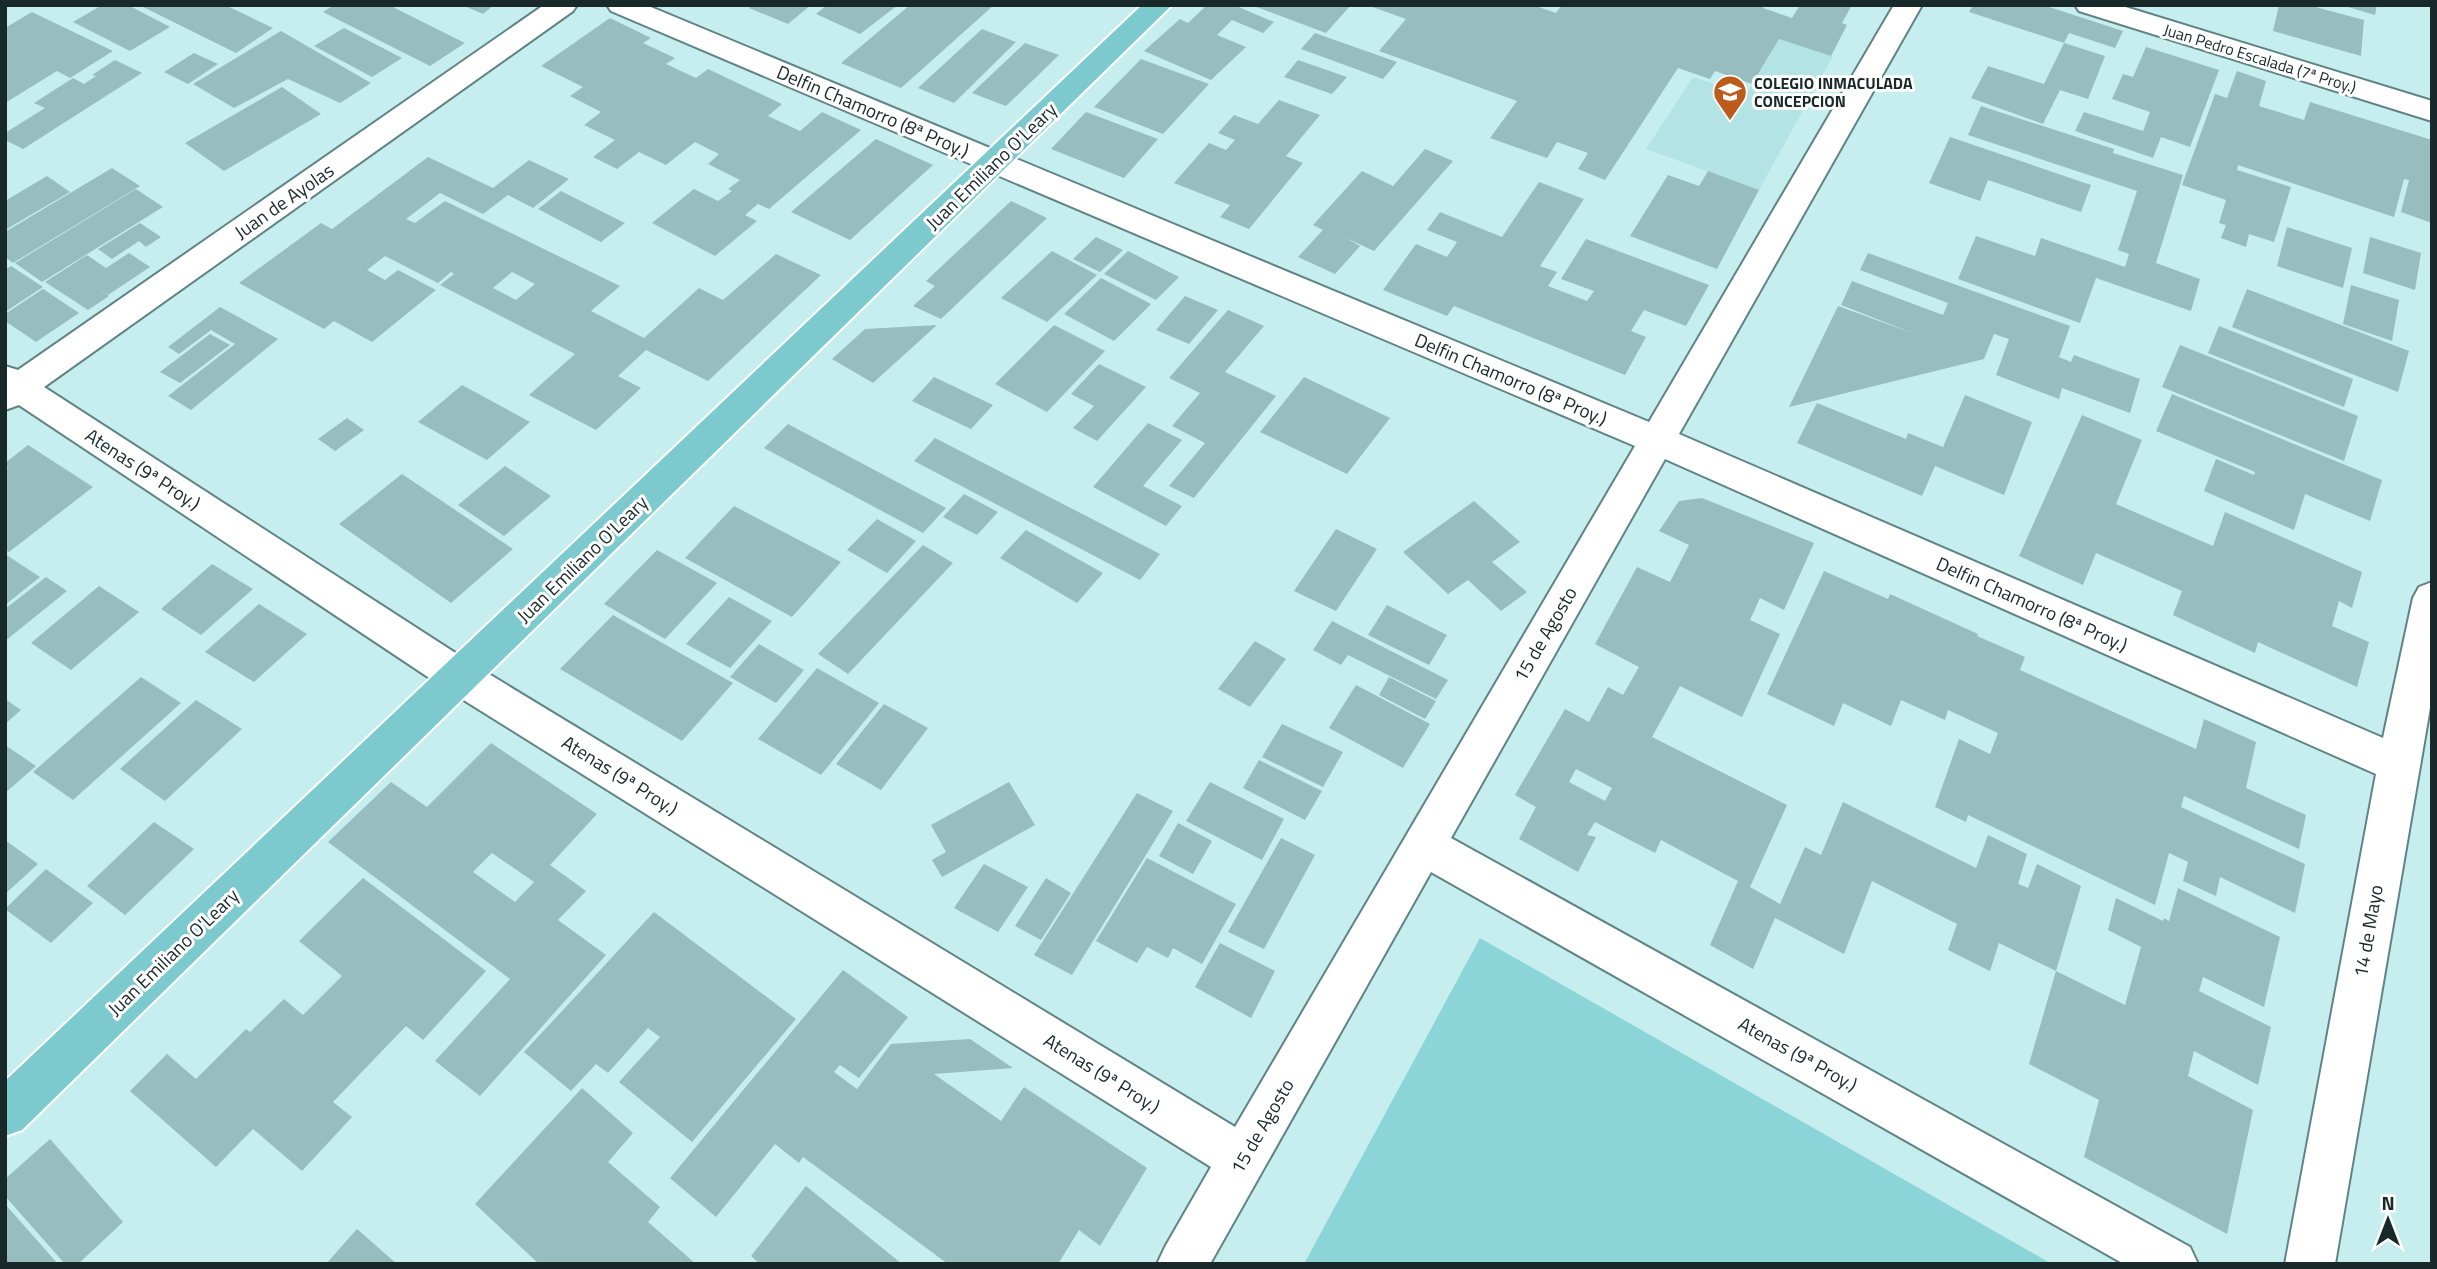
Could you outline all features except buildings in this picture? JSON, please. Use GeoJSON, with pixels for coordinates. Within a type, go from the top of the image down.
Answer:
{"type":"FeatureCollection","features":[{"type":"Feature","properties":{"kind":"main road","name":"Juan Emiliano O'Leary"},"geometry":{"type":"LineString","coordinates":[[5,1113],[1158,5]]}},
{"type":"Feature","properties":{"kind":"street","name":"Juan de Ayolas"},"geometry":{"type":"LineString","coordinates":[[10,388],[563,5]]}},
{"type":"Feature","properties":{"kind":"street","name":"Delfin Chamorro (8ª Proy.)"},"geometry":{"type":"LineString","coordinates":[[621,5],[1657,440],[2398,764]]}},
{"type":"Feature","properties":{"kind":"street","name":"15 de Agosto"},"geometry":{"type":"LineString","coordinates":[[1182,1264],[1908,5]]}},
{"type":"Feature","properties":{"kind":"street","name":"Juan Pedro Escalada (7ª Proy.)"},"geometry":{"type":"LineString","coordinates":[[2089,5],[2432,111]]}},
{"type":"Feature","properties":{"kind":"street","name":"Atenas (9ª Proy.)"},"geometry":{"type":"LineString","coordinates":[[10,388],[460,677],[1242,1159]]}},
{"type":"Feature","properties":{"kind":"street","name":"14 de Mayo"},"geometry":{"type":"LineString","coordinates":[[2310,1264],[2398,764],[2432,598]]}},
{"type":"Feature","properties":{"kind":"street","name":"Atenas (9ª Proy.)"},"geometry":{"type":"LineString","coordinates":[[1424,845],[2173,1264]]}},
{"type":"Feature","properties":{"kind":"shaded area","name":"COLEGIO INMACULADA CONCEPCION"},"geometry":{"type":"Polygon","coordinates":[[[1779,39],[1833,56],[1759,190],[1646,149],[1693,77],[1746,95],[1779,39]]]}},
{"type":"Feature","properties":{"kind":"shaded area"},"geometry":{"type":"Polygon","coordinates":[[[1480,938],[2052,1264],[1304,1264],[1480,938]]]}},
{"type":"Feature","properties":{"kind":"place","name":"COLEGIO INMACULADA CONCEPCION"},"geometry":{"type":"Point","coordinates":[1730,122]}}]}
